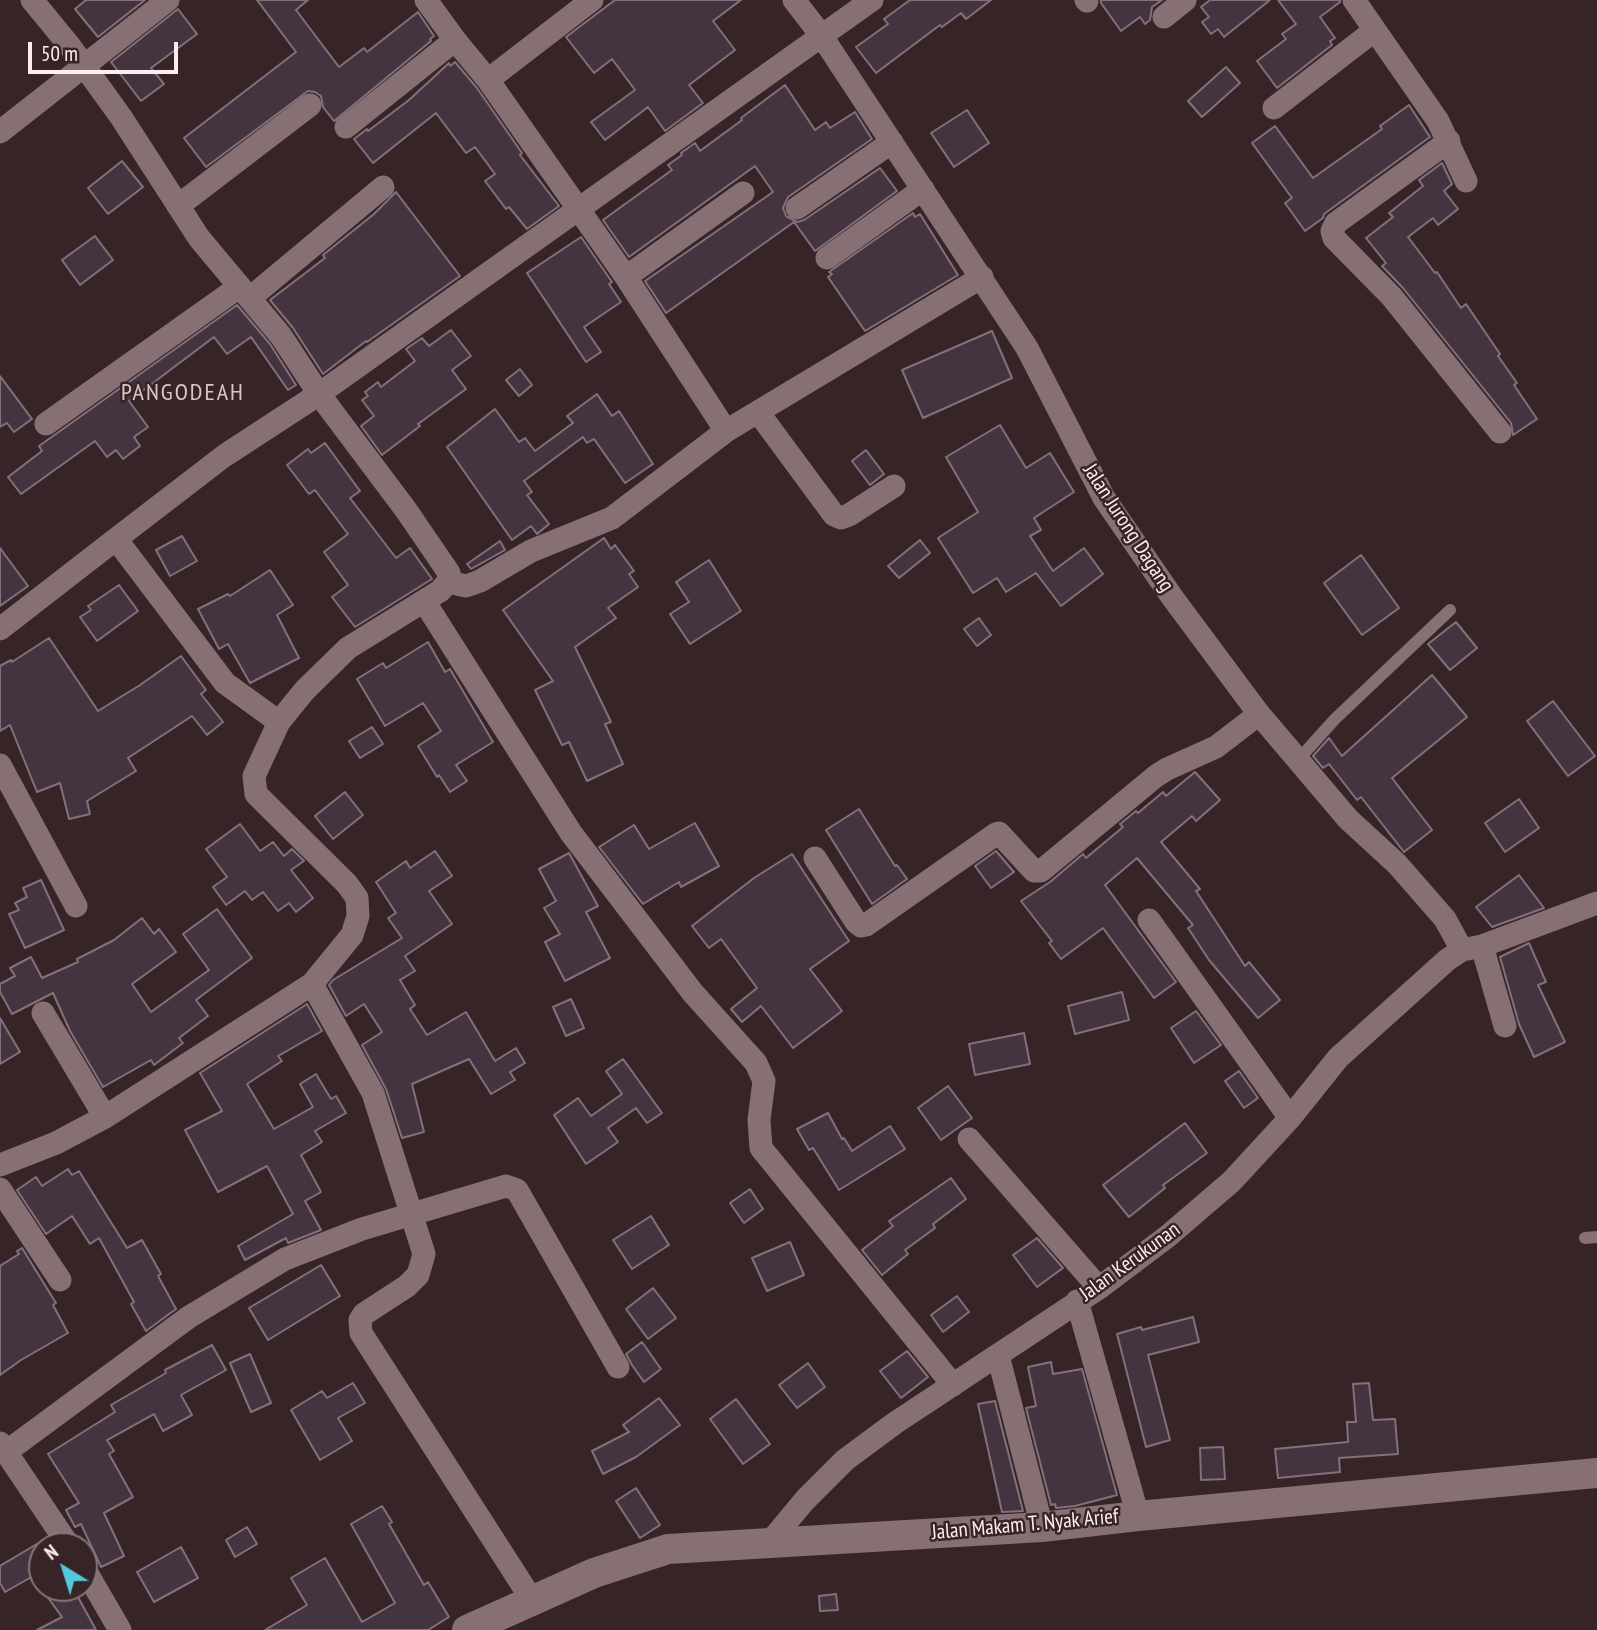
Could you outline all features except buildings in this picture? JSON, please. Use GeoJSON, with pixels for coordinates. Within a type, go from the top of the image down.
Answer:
{"type":"FeatureCollection","features":[{"type":"Feature","properties":{"kind":"street"},"geometry":{"type":"LineString","coordinates":[[0,1166],[56,1143],[105,1117],[312,985],[352,935],[359,916],[357,898],[347,884],[257,794],[254,776],[279,722],[305,690],[348,648],[440,591],[448,582],[449,573],[406,510],[319,394],[281,336],[199,238],[121,117],[32,0]]}},
{"type":"Feature","properties":{"kind":"street"},"geometry":{"type":"LineString","coordinates":[[0,132],[168,0]]}},
{"type":"Feature","properties":{"kind":"street"},"geometry":{"type":"LineString","coordinates":[[426,0],[488,80],[580,209],[726,431]]}},
{"type":"Feature","properties":{"kind":"street"},"geometry":{"type":"LineString","coordinates":[[488,80],[592,0]]}},
{"type":"Feature","properties":{"kind":"street","name":"Jalan Jurong Dagang"},"geometry":{"type":"LineString","coordinates":[[794,0],[821,35],[1027,348],[1104,498],[1172,597],[1259,714],[1348,819],[1397,864],[1472,948],[1505,1026]]}},
{"type":"Feature","properties":{"kind":"street"},"geometry":{"type":"LineString","coordinates":[[0,629],[224,456],[319,394],[872,0]]}},
{"type":"Feature","properties":{"kind":"street"},"geometry":{"type":"LineString","coordinates":[[1164,16],[1185,0]]}},
{"type":"Feature","properties":{"kind":"street"},"geometry":{"type":"LineString","coordinates":[[1354,0],[1426,103],[1449,141],[1466,181]]}},
{"type":"Feature","properties":{"kind":"street"},"geometry":{"type":"LineString","coordinates":[[1274,108],[1375,30]]}},
{"type":"Feature","properties":{"kind":"street"},"geometry":{"type":"LineString","coordinates":[[346,127],[455,40]]}},
{"type":"Feature","properties":{"kind":"street"},"geometry":{"type":"LineString","coordinates":[[178,206],[310,105]]}},
{"type":"Feature","properties":{"kind":"street"},"geometry":{"type":"LineString","coordinates":[[1449,141],[1336,223],[1332,231],[1334,237],[1392,297],[1500,432]]}},
{"type":"Feature","properties":{"kind":"street"},"geometry":{"type":"LineString","coordinates":[[797,208],[892,142]]}},
{"type":"Feature","properties":{"kind":"street"},"geometry":{"type":"LineString","coordinates":[[46,424],[245,292],[383,187]]}},
{"type":"Feature","properties":{"kind":"street"},"geometry":{"type":"LineString","coordinates":[[827,258],[923,189]]}},
{"type":"Feature","properties":{"kind":"street"},"geometry":{"type":"LineString","coordinates":[[626,277],[743,193]]}},
{"type":"Feature","properties":{"kind":"street"},"geometry":{"type":"LineString","coordinates":[[448,582],[466,586],[480,581],[531,551],[612,518],[726,431],[982,277]]}},
{"type":"Feature","properties":{"kind":"street"},"geometry":{"type":"LineString","coordinates":[[758,411],[834,515],[841,518],[849,515],[894,486]]}},
{"type":"Feature","properties":{"kind":"street"},"geometry":{"type":"LineString","coordinates":[[116,539],[225,683],[279,722]]}},
{"type":"Feature","properties":{"kind":"street"},"geometry":{"type":"LineString","coordinates":[[424,601],[570,833],[692,993],[756,1063],[764,1081],[759,1120],[761,1149],[953,1385]]}},
{"type":"Feature","properties":{"kind":"street"},"geometry":{"type":"LineString","coordinates":[[815,858],[861,926],[999,833],[1034,871],[1041,871],[1156,776],[1216,747],[1259,714]]}},
{"type":"Feature","properties":{"kind":"street"},"geometry":{"type":"LineString","coordinates":[[0,765],[76,906]]}},
{"type":"Feature","properties":{"kind":"street","name":"Jalan Kerukunan"},"geometry":{"type":"LineString","coordinates":[[770,1542],[805,1500],[845,1461],[895,1423],[1099,1287],[1168,1237],[1232,1181],[1290,1118],[1338,1058],[1423,980],[1472,948],[1597,903]]}},
{"type":"Feature","properties":{"kind":"street"},"geometry":{"type":"LineString","coordinates":[[1149,920],[1290,1118]]}},
{"type":"Feature","properties":{"kind":"street"},"geometry":{"type":"LineString","coordinates":[[312,985],[373,1093],[424,1254],[418,1275],[407,1286],[363,1314],[360,1320],[361,1334],[531,1600]]}},
{"type":"Feature","properties":{"kind":"street"},"geometry":{"type":"LineString","coordinates":[[43,1013],[105,1117]]}},
{"type":"Feature","properties":{"kind":"street"},"geometry":{"type":"LineString","coordinates":[[969,1139],[1099,1287]]}},
{"type":"Feature","properties":{"kind":"street"},"geometry":{"type":"LineString","coordinates":[[60,1532],[3,1447],[238,1285],[285,1259],[362,1229],[506,1186],[517,1190],[618,1367]]}},
{"type":"Feature","properties":{"kind":"street"},"geometry":{"type":"LineString","coordinates":[[0,1189],[60,1280]]}},
{"type":"Feature","properties":{"kind":"street"},"geometry":{"type":"LineString","coordinates":[[1077,1301],[1138,1516]]}},
{"type":"Feature","properties":{"kind":"street"},"geometry":{"type":"LineString","coordinates":[[998,1355],[1042,1527]]}},
{"type":"Feature","properties":{"kind":"street","name":"Jalan Makam T. Nyak Arief"},"geometry":{"type":"LineString","coordinates":[[467,1630],[594,1573],[668,1549],[1042,1527],[1597,1473]]}},
{"type":"Feature","properties":{"kind":"street"},"geometry":{"type":"LineString","coordinates":[[98,1592],[120,1630]]}},
{"type":"Feature","properties":{"kind":"lane"},"geometry":{"type":"LineString","coordinates":[[1298,760],[1335,719],[1450,610]]}},
{"type":"Feature","properties":{"kind":"district","name":"PANGODEAH"},"geometry":{"type":"Point","coordinates":[183,393]}}]}
